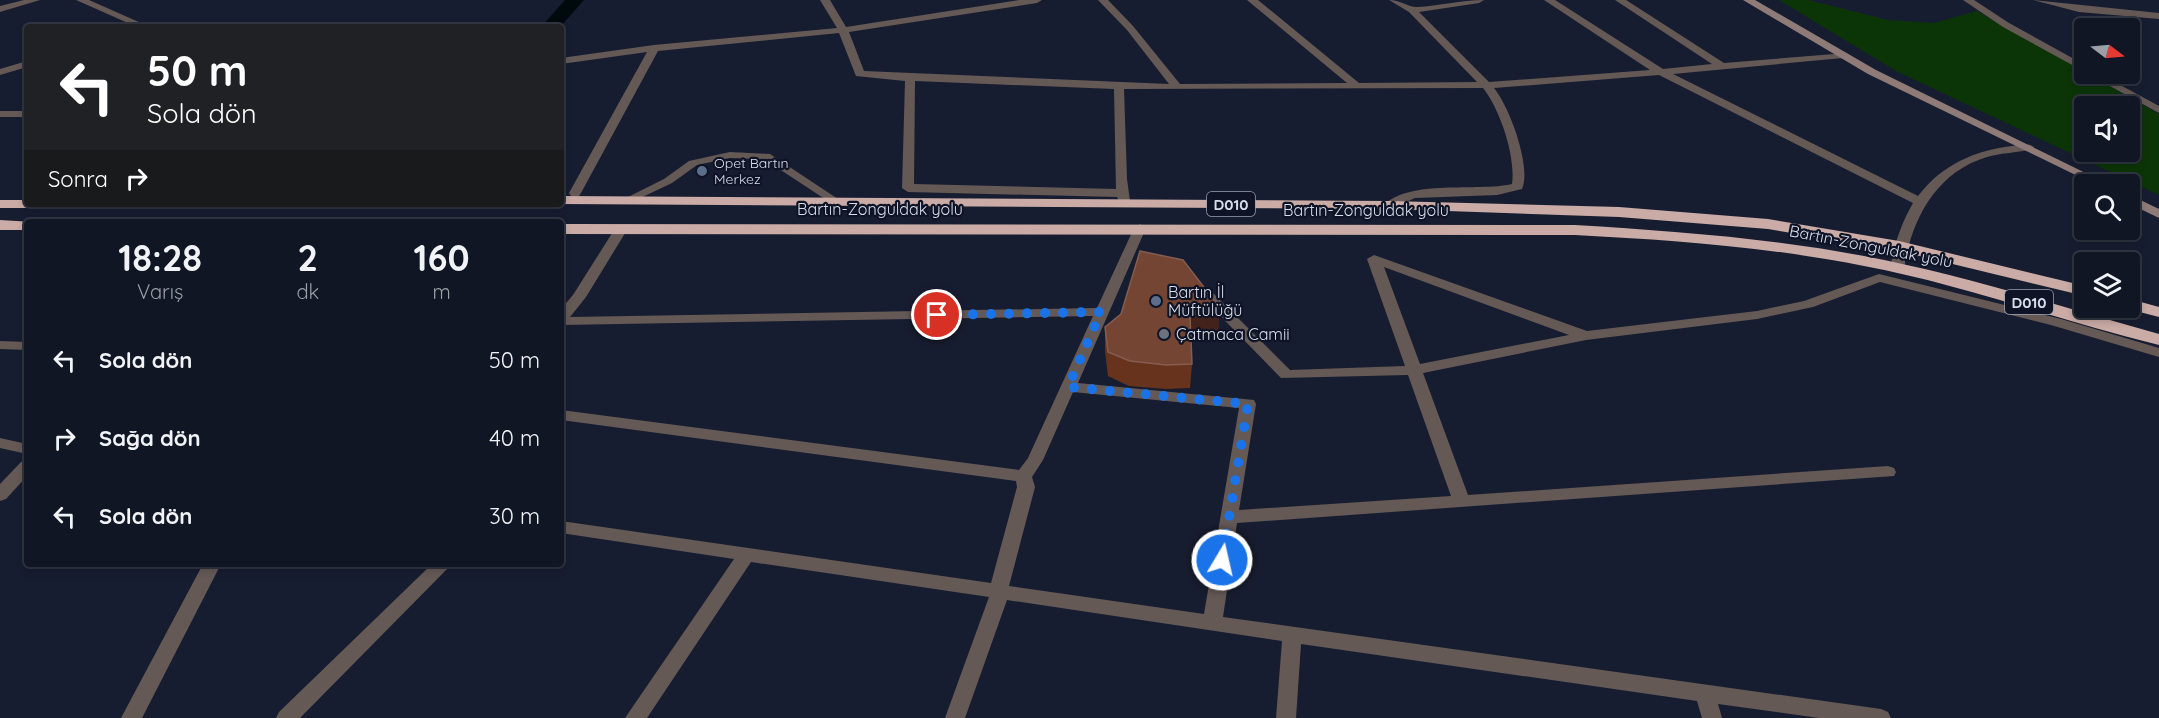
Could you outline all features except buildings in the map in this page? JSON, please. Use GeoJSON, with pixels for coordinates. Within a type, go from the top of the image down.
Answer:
{"type":"FeatureCollection","features":[{"type":"Feature","properties":{"kind":"highway","name":"Bartın-Zonguldak yolu"},"geometry":{"type":"LineString","coordinates":[[568,196],[838,202],[1124,198],[1631,213],[1768,224],[1899,246],[2074,288]]}},
{"type":"Feature","properties":{"kind":"highway"},"geometry":{"type":"LineString","coordinates":[[0,204],[24,205]]}},
{"type":"Feature","properties":{"kind":"highway"},"geometry":{"type":"LineString","coordinates":[[0,225],[24,225]]}},
{"type":"Feature","properties":{"kind":"highway","name":"Bartın-Zonguldak yolu"},"geometry":{"type":"LineString","coordinates":[[564,229],[1140,228],[1586,231],[1698,237],[1792,249],[1897,269],[1971,286],[2159,340]]}},
{"type":"Feature","properties":{"kind":"highway"},"geometry":{"type":"LineString","coordinates":[[2140,307],[2159,312]]}},
{"type":"Feature","properties":{"kind":"main road"},"geometry":{"type":"LineString","coordinates":[[1748,0],[1872,72],[2082,174]]}},
{"type":"Feature","properties":{"kind":"main road"},"geometry":{"type":"LineString","coordinates":[[2140,204],[2159,214]]}},
{"type":"Feature","properties":{"kind":"street"},"geometry":{"type":"LineString","coordinates":[[0,9],[35,0]]}},
{"type":"Feature","properties":{"kind":"street"},"geometry":{"type":"LineString","coordinates":[[81,0],[138,24]]}},
{"type":"Feature","properties":{"kind":"street"},"geometry":{"type":"LineString","coordinates":[[825,0],[843,30],[860,74],[910,78],[1177,87],[1486,85],[1723,67],[1843,55]]}},
{"type":"Feature","properties":{"kind":"street"},"geometry":{"type":"LineString","coordinates":[[564,61],[654,48],[843,30],[1037,0]]}},
{"type":"Feature","properties":{"kind":"street"},"geometry":{"type":"LineString","coordinates":[[1103,0],[1130,28],[1177,87]]}},
{"type":"Feature","properties":{"kind":"street"},"geometry":{"type":"LineString","coordinates":[[1252,0],[1357,86]]}},
{"type":"Feature","properties":{"kind":"street"},"geometry":{"type":"LineString","coordinates":[[1390,205],[1413,194],[1497,191],[1518,186],[1520,169],[1499,101],[1412,10],[1394,0]]}},
{"type":"Feature","properties":{"kind":"street"},"geometry":{"type":"LineString","coordinates":[[1412,10],[1479,0]]}},
{"type":"Feature","properties":{"kind":"street"},"geometry":{"type":"LineString","coordinates":[[1549,0],[1661,72],[1918,201]]}},
{"type":"Feature","properties":{"kind":"street"},"geometry":{"type":"LineString","coordinates":[[1620,0],[1723,67]]}},
{"type":"Feature","properties":{"kind":"street"},"geometry":{"type":"LineString","coordinates":[[1968,0],[2006,25],[2074,63]]}},
{"type":"Feature","properties":{"kind":"street"},"geometry":{"type":"LineString","coordinates":[[2037,0],[2079,9],[2159,16]]}},
{"type":"Feature","properties":{"kind":"street"},"geometry":{"type":"LineString","coordinates":[[568,196],[654,48]]}},
{"type":"Feature","properties":{"kind":"street"},"geometry":{"type":"LineString","coordinates":[[0,72],[24,65]]}},
{"type":"Feature","properties":{"kind":"street"},"geometry":{"type":"LineString","coordinates":[[910,78],[908,188],[1124,198],[1120,179],[1119,86]]}},
{"type":"Feature","properties":{"kind":"street"},"geometry":{"type":"LineString","coordinates":[[2111,84],[2159,110]]}},
{"type":"Feature","properties":{"kind":"street"},"geometry":{"type":"LineString","coordinates":[[0,114],[24,114]]}},
{"type":"Feature","properties":{"kind":"street"},"geometry":{"type":"LineString","coordinates":[[1897,269],[1899,246],[1918,201],[1946,174],[1975,157],[2028,147]]}},
{"type":"Feature","properties":{"kind":"street"},"geometry":{"type":"LineString","coordinates":[[1023,476],[1035,460],[1140,228]]}},
{"type":"Feature","properties":{"kind":"street"},"geometry":{"type":"LineString","coordinates":[[564,315],[579,297],[621,230]]}},
{"type":"Feature","properties":{"kind":"street"},"geometry":{"type":"LineString","coordinates":[[1462,501],[1374,259],[1586,336]]}},
{"type":"Feature","properties":{"kind":"street"},"geometry":{"type":"LineString","coordinates":[[1194,281],[1286,375],[1414,370],[1586,336],[1757,315],[1808,304],[1879,278],[2056,322],[2159,353]]}},
{"type":"Feature","properties":{"kind":"street"},"geometry":{"type":"LineString","coordinates":[[564,319],[1101,312]]}},
{"type":"Feature","properties":{"kind":"street"},"geometry":{"type":"LineString","coordinates":[[0,345],[24,346]]}},
{"type":"Feature","properties":{"kind":"street"},"geometry":{"type":"LineString","coordinates":[[1068,387],[1248,404],[1212,623]]}},
{"type":"Feature","properties":{"kind":"street"},"geometry":{"type":"LineString","coordinates":[[564,415],[1023,476]]}},
{"type":"Feature","properties":{"kind":"street"},"geometry":{"type":"LineString","coordinates":[[0,443],[24,448]]}},
{"type":"Feature","properties":{"kind":"street"},"geometry":{"type":"LineString","coordinates":[[0,495],[24,469]]}},
{"type":"Feature","properties":{"kind":"street"},"geometry":{"type":"LineString","coordinates":[[1229,517],[1888,472]]}},
{"type":"Feature","properties":{"kind":"street"},"geometry":{"type":"LineString","coordinates":[[955,718],[1000,592],[1026,487],[1023,476]]}},
{"type":"Feature","properties":{"kind":"street"},"geometry":{"type":"LineString","coordinates":[[564,526],[1292,635],[1881,718]]}},
{"type":"Feature","properties":{"kind":"street"},"geometry":{"type":"LineString","coordinates":[[635,718],[747,554]]}},
{"type":"Feature","properties":{"kind":"street"},"geometry":{"type":"LineString","coordinates":[[131,718],[210,567]]}},
{"type":"Feature","properties":{"kind":"street"},"geometry":{"type":"LineString","coordinates":[[286,718],[439,567]]}},
{"type":"Feature","properties":{"kind":"street"},"geometry":{"type":"LineString","coordinates":[[1286,718],[1292,635]]}},
{"type":"Feature","properties":{"kind":"street"},"geometry":{"type":"LineString","coordinates":[[1705,693],[1712,718]]}},
{"type":"Feature","properties":{"kind":"lane"},"geometry":{"type":"LineString","coordinates":[[630,199],[668,180],[693,163],[730,155],[766,156],[838,202]]}},
{"type":"Feature","properties":{"kind":"green space"},"geometry":{"type":"Polygon","coordinates":[[[1779,0],[1808,0],[1888,20],[1934,23],[1977,11],[2074,66],[2074,84],[2106,84],[2127,96],[2074,96],[2074,155],[1896,71],[1779,0]]]}},
{"type":"Feature","properties":{"kind":"green space"},"geometry":{"type":"Polygon","coordinates":[[[2140,103],[2159,114],[2159,195],[2140,186],[2140,174],[2114,174],[2089,162],[2140,162],[2140,103]]]}},
{"type":"Feature","properties":{"kind":"waterway"},"geometry":{"type":"LineString","coordinates":[[553,24],[575,0]]}},
{"type":"Feature","properties":{"kind":"place","name":"Opet Bartın Merkez"},"geometry":{"type":"Point","coordinates":[702,171]}},
{"type":"Feature","properties":{"kind":"place","name":"Bartın İl Müftülüğü"},"geometry":{"type":"Point","coordinates":[1156,301]}},
{"type":"Feature","properties":{"kind":"place","name":"Çatmaca Camii"},"geometry":{"type":"Point","coordinates":[1164,334]}},
{"type":"Feature","properties":{"kind":"route"},"geometry":{"type":"LineString","coordinates":[[937,315],[1101,312],[1068,387],[1248,404],[1222,560]]}}]}
